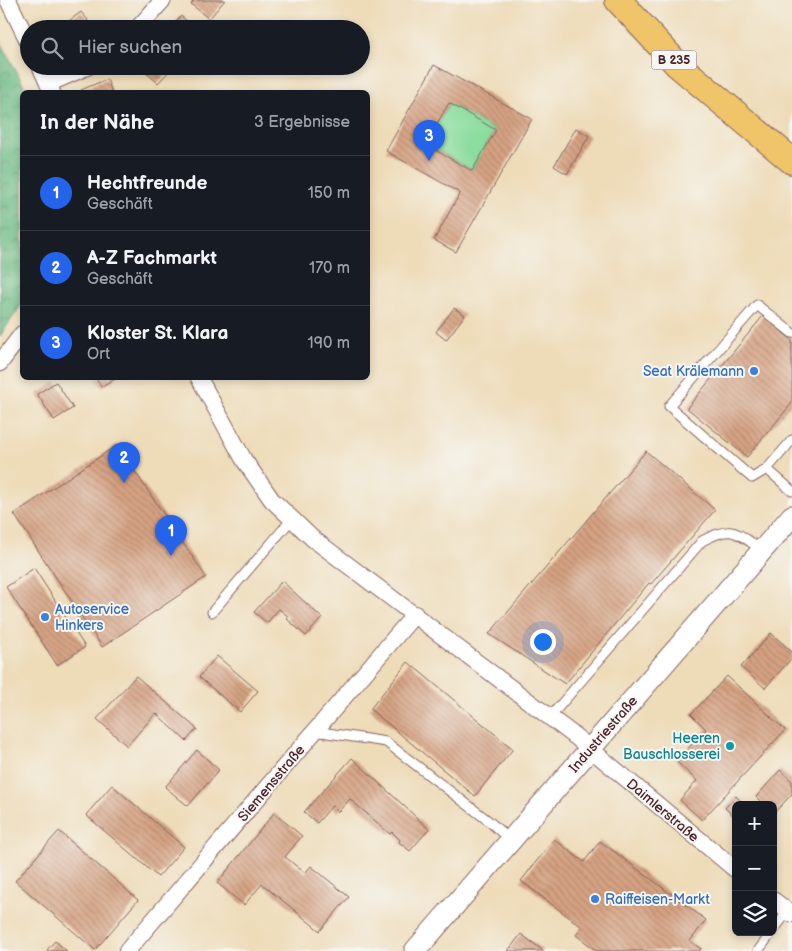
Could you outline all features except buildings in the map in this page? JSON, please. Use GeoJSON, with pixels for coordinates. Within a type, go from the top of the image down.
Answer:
{"type":"FeatureCollection","features":[{"type":"Feature","properties":{"kind":"main road","name":"B 235"},"geometry":{"type":"LineString","coordinates":[[618,0],[646,32],[684,70],[792,161]]}},
{"type":"Feature","properties":{"kind":"street"},"geometry":{"type":"LineString","coordinates":[[8,0],[20,25]]}},
{"type":"Feature","properties":{"kind":"street"},"geometry":{"type":"LineString","coordinates":[[145,20],[163,0]]}},
{"type":"Feature","properties":{"kind":"street"},"geometry":{"type":"LineString","coordinates":[[44,75],[50,88],[72,75]]}},
{"type":"Feature","properties":{"kind":"street"},"geometry":{"type":"LineString","coordinates":[[0,363],[20,337]]}},
{"type":"Feature","properties":{"kind":"street"},"geometry":{"type":"LineString","coordinates":[[200,380],[244,460],[272,500],[312,538],[590,748]]}},
{"type":"Feature","properties":{"kind":"street","name":"Industriestraße"},"geometry":{"type":"LineString","coordinates":[[414,951],[792,516]]}},
{"type":"Feature","properties":{"kind":"street","name":"Siemensstraße"},"geometry":{"type":"LineString","coordinates":[[127,951],[415,614]]}},
{"type":"Feature","properties":{"kind":"street","name":"Daimlerstraße"},"geometry":{"type":"LineString","coordinates":[[590,748],[678,824],[732,867]]}},
{"type":"Feature","properties":{"kind":"street"},"geometry":{"type":"LineString","coordinates":[[777,903],[790,913]]}},
{"type":"Feature","properties":{"kind":"lane"},"geometry":{"type":"LineString","coordinates":[[792,333],[757,305],[669,406],[752,478],[767,470],[792,440]]}},
{"type":"Feature","properties":{"kind":"lane"},"geometry":{"type":"LineString","coordinates":[[767,470],[792,491]]}},
{"type":"Feature","properties":{"kind":"lane"},"geometry":{"type":"LineString","coordinates":[[212,612],[292,519]]}},
{"type":"Feature","properties":{"kind":"lane"},"geometry":{"type":"LineString","coordinates":[[550,717],[702,541],[721,531],[736,533],[762,550]]}},
{"type":"Feature","properties":{"kind":"lane"},"geometry":{"type":"LineString","coordinates":[[315,731],[386,742],[490,822],[511,841]]}},
{"type":"Feature","properties":{"kind":"lane"},"geometry":{"type":"LineString","coordinates":[[777,927],[790,913]]}},
{"type":"Feature","properties":{"kind":"lane"},"geometry":{"type":"LineString","coordinates":[[758,951],[769,936]]}},
{"type":"Feature","properties":{"kind":"green space"},"geometry":{"type":"Polygon","coordinates":[[[0,40],[26,90],[20,90],[20,307],[0,336],[0,40]]]}},
{"type":"Feature","properties":{"kind":"green space"},"geometry":{"type":"Polygon","coordinates":[[[449,103],[495,130],[472,170],[426,144],[449,103]]]}},
{"type":"Feature","properties":{"kind":"place","name":"Kloster St. Klara"},"geometry":{"type":"Point","coordinates":[429,161]}},
{"type":"Feature","properties":{"kind":"place","name":"Seat Krälemann"},"geometry":{"type":"Point","coordinates":[754,371]}},
{"type":"Feature","properties":{"kind":"place","name":"A-Z Fachmarkt"},"geometry":{"type":"Point","coordinates":[124,483]}},
{"type":"Feature","properties":{"kind":"place","name":"Hechtfreunde"},"geometry":{"type":"Point","coordinates":[171,556]}},
{"type":"Feature","properties":{"kind":"place","name":"Autoservice Hinkers"},"geometry":{"type":"Point","coordinates":[45,617]}},
{"type":"Feature","properties":{"kind":"place","name":"Heeren Bauschlosserei"},"geometry":{"type":"Point","coordinates":[730,746]}},
{"type":"Feature","properties":{"kind":"place","name":"Raiffeisen-Markt"},"geometry":{"type":"Point","coordinates":[595,899]}}]}
